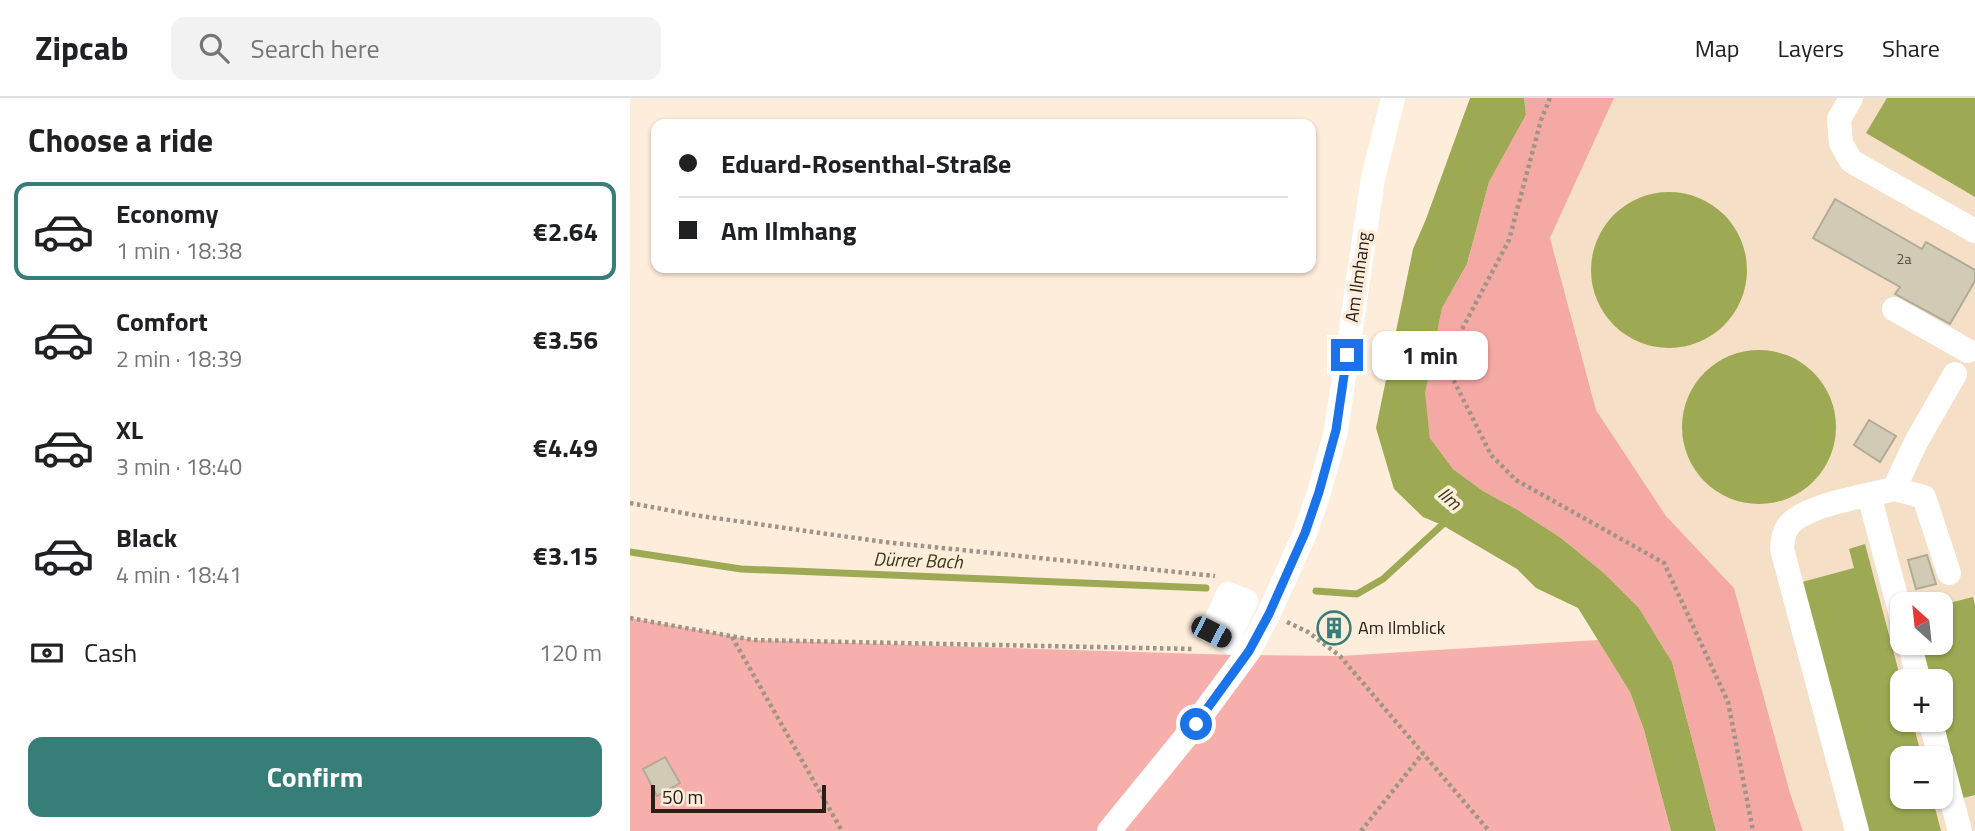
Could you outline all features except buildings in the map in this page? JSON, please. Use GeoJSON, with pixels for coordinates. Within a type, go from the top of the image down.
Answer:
{"type":"FeatureCollection","features":[{"type":"Feature","properties":{"kind":"street","name":"Am Ilmhang"},"geometry":{"type":"LineString","coordinates":[[1110,831],[1184,740],[1238,645],[1269,614],[1308,523],[1336,430],[1373,178],[1393,98]]}},
{"type":"Feature","properties":{"kind":"street"},"geometry":{"type":"LineString","coordinates":[[1851,98],[1839,118],[1840,143],[1852,161],[1975,231]]}},
{"type":"Feature","properties":{"kind":"street"},"geometry":{"type":"LineString","coordinates":[[1894,309],[1972,345],[1965,380],[1916,442],[1894,489]]}},
{"type":"Feature","properties":{"kind":"street"},"geometry":{"type":"LineString","coordinates":[[1857,831],[1782,550],[1783,537],[1788,525],[1814,509],[1894,489],[1924,497],[1949,573]]}},
{"type":"Feature","properties":{"kind":"street"},"geometry":{"type":"LineString","coordinates":[[1869,495],[1895,592]]}},
{"type":"Feature","properties":{"kind":"street"},"geometry":{"type":"LineString","coordinates":[[1953,806],[1960,831]]}},
{"type":"Feature","properties":{"kind":"path"},"geometry":{"type":"LineString","coordinates":[[1550,98],[1541,120],[1509,240],[1458,335],[1453,379],[1491,455],[1516,480],[1664,563],[1728,702],[1753,831]]}},
{"type":"Feature","properties":{"kind":"path"},"geometry":{"type":"LineString","coordinates":[[630,503],[694,515],[884,542],[1217,576]]}},
{"type":"Feature","properties":{"kind":"path"},"geometry":{"type":"LineString","coordinates":[[1269,614],[1308,632],[1340,656],[1487,830]]}},
{"type":"Feature","properties":{"kind":"path"},"geometry":{"type":"LineString","coordinates":[[630,618],[753,640],[1202,649]]}},
{"type":"Feature","properties":{"kind":"path"},"geometry":{"type":"LineString","coordinates":[[732,636],[842,831]]}},
{"type":"Feature","properties":{"kind":"path"},"geometry":{"type":"LineString","coordinates":[[1361,831],[1423,753]]}},
{"type":"Feature","properties":{"kind":"shaded area"},"geometry":{"type":"Polygon","coordinates":[[[1524,98],[1614,98],[1550,238],[1596,410],[1666,516],[1734,588],[1790,793],[1803,831],[1716,831],[1672,662],[1639,608],[1604,573],[1561,538],[1483,491],[1453,469],[1430,438],[1424,393],[1442,308],[1467,264],[1489,182],[1526,115],[1524,98]]]}},
{"type":"Feature","properties":{"kind":"shaded area"},"geometry":{"type":"Polygon","coordinates":[[[1614,98],[1975,98],[1975,831],[1803,831],[1790,793],[1734,588],[1666,516],[1596,410],[1550,238],[1614,98]]]}},
{"type":"Feature","properties":{"kind":"shaded area"},"geometry":{"type":"Polygon","coordinates":[[[630,618],[753,640],[1235,655],[1340,656],[1598,640],[1630,692],[1644,730],[1671,831],[630,831],[630,618]]]}},
{"type":"Feature","properties":{"kind":"water","name":"Ilm"},"geometry":{"type":"Polygon","coordinates":[[[1470,98],[1524,98],[1526,115],[1489,182],[1467,264],[1442,308],[1425,393],[1430,438],[1453,469],[1483,491],[1561,538],[1604,573],[1639,608],[1672,662],[1716,831],[1671,831],[1644,730],[1630,692],[1578,608],[1536,588],[1517,569],[1442,525],[1423,517],[1394,489],[1376,428],[1413,249],[1470,98]]]}},
{"type":"Feature","properties":{"kind":"water"},"geometry":{"type":"Polygon","coordinates":[[[1887,98],[1975,98],[1975,197],[1866,133],[1887,98]]]}},
{"type":"Feature","properties":{"kind":"water"},"geometry":{"type":"Polygon","coordinates":[[[1669,192],[1699,198],[1724,215],[1741,240],[1747,270],[1741,300],[1724,325],[1699,342],[1669,348],[1639,342],[1614,325],[1597,300],[1591,270],[1597,240],[1614,215],[1639,198],[1669,192]]]}},
{"type":"Feature","properties":{"kind":"water"},"geometry":{"type":"Polygon","coordinates":[[[1759,350],[1789,356],[1814,372],[1830,397],[1836,427],[1830,457],[1814,482],[1789,498],[1759,504],[1729,498],[1704,482],[1688,457],[1682,427],[1688,397],[1704,372],[1729,356],[1759,350]]]}},
{"type":"Feature","properties":{"kind":"water"},"geometry":{"type":"Polygon","coordinates":[[[1865,544],[1890,639],[1890,655],[1894,655],[1898,669],[1890,669],[1890,732],[1915,732],[1919,746],[1890,746],[1890,809],[1935,809],[1941,831],[1868,831],[1802,582],[1854,568],[1849,549],[1865,544]]]}},
{"type":"Feature","properties":{"kind":"water"},"geometry":{"type":"Polygon","coordinates":[[[1973,597],[1975,605],[1975,795],[1959,799],[1953,772],[1953,746],[1947,746],[1944,732],[1953,732],[1953,669],[1926,669],[1922,655],[1953,655],[1953,602],[1973,597]]]}},
{"type":"Feature","properties":{"kind":"waterway","name":"Dürrer Bach"},"geometry":{"type":"LineString","coordinates":[[1316,591],[1357,594],[1383,579],[1448,518]]}},
{"type":"Feature","properties":{"kind":"waterway","name":"Dürrer Bach"},"geometry":{"type":"LineString","coordinates":[[630,552],[741,569],[1206,588]]}},
{"type":"Feature","properties":{"kind":"place","name":"Am Ilmblick"},"geometry":{"type":"Point","coordinates":[1334,628]}},
{"type":"Feature","properties":{"kind":"route"},"geometry":{"type":"LineString","coordinates":[[1196,724],[1249,651],[1269,614],[1305,533],[1336,430],[1347,355]]}}]}
